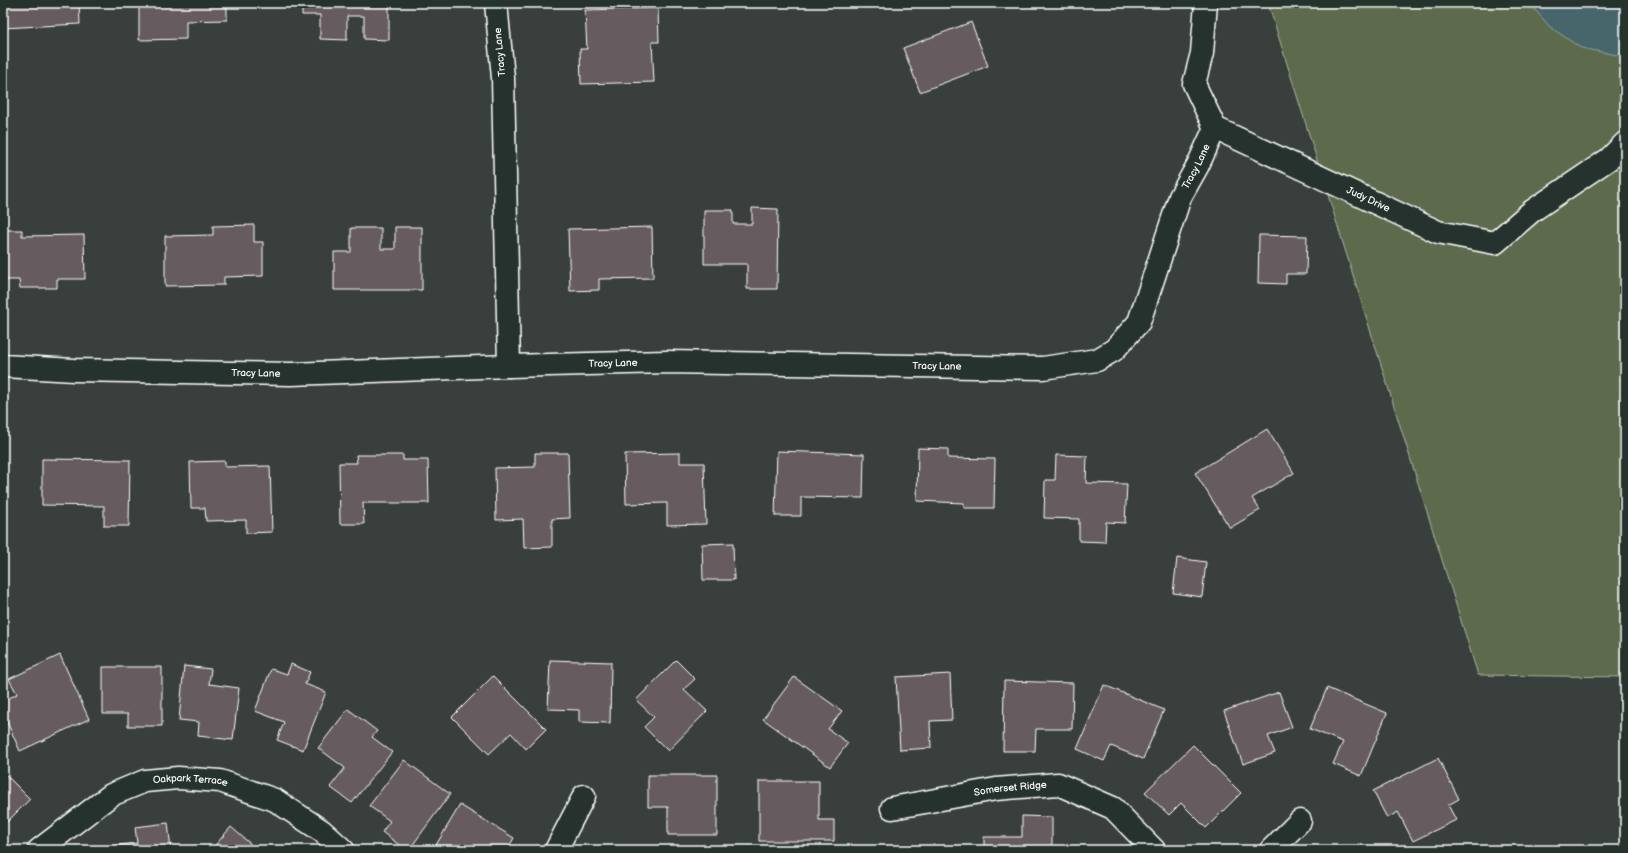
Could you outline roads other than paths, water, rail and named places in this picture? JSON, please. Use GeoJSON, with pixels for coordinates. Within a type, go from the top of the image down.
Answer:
{"type":"FeatureCollection","features":[{"type":"Feature","properties":{"kind":"street","name":"Tracy Lane"},"geometry":{"type":"LineString","coordinates":[[496,3],[503,78],[509,366]]}},
{"type":"Feature","properties":{"kind":"street"},"geometry":{"type":"LineString","coordinates":[[1206,3],[1202,53],[1194,84],[1215,128]]}},
{"type":"Feature","properties":{"kind":"street","name":"Tracy Lane"},"geometry":{"type":"LineString","coordinates":[[3,366],[74,370],[291,374],[667,362],[1043,368],[1097,360],[1114,350],[1139,322],[1180,197],[1198,165],[1215,128]]}},
{"type":"Feature","properties":{"kind":"street","name":"Judy Drive"},"geometry":{"type":"LineString","coordinates":[[1215,128],[1438,232],[1495,243],[1532,211],[1609,159],[1625,143]]}},
{"type":"Feature","properties":{"kind":"street","name":"Oakpark Terrace"},"geometry":{"type":"LineString","coordinates":[[39,850],[110,796],[145,781],[178,778],[220,781],[275,800],[322,831],[343,850]]}},
{"type":"Feature","properties":{"kind":"street","name":"Somerset Ridge"},"geometry":{"type":"LineString","coordinates":[[892,808],[996,789],[1058,784],[1113,808],[1154,850]]}},
{"type":"Feature","properties":{"kind":"street"},"geometry":{"type":"LineString","coordinates":[[556,850],[584,796]]}},
{"type":"Feature","properties":{"kind":"street"},"geometry":{"type":"LineString","coordinates":[[1271,850],[1300,821]]}},
{"type":"Feature","properties":{"kind":"water"},"geometry":{"type":"Polygon","coordinates":[[[1529,3],[1625,3],[1625,52],[1617,55],[1581,48],[1550,27],[1529,3]]]}}]}
